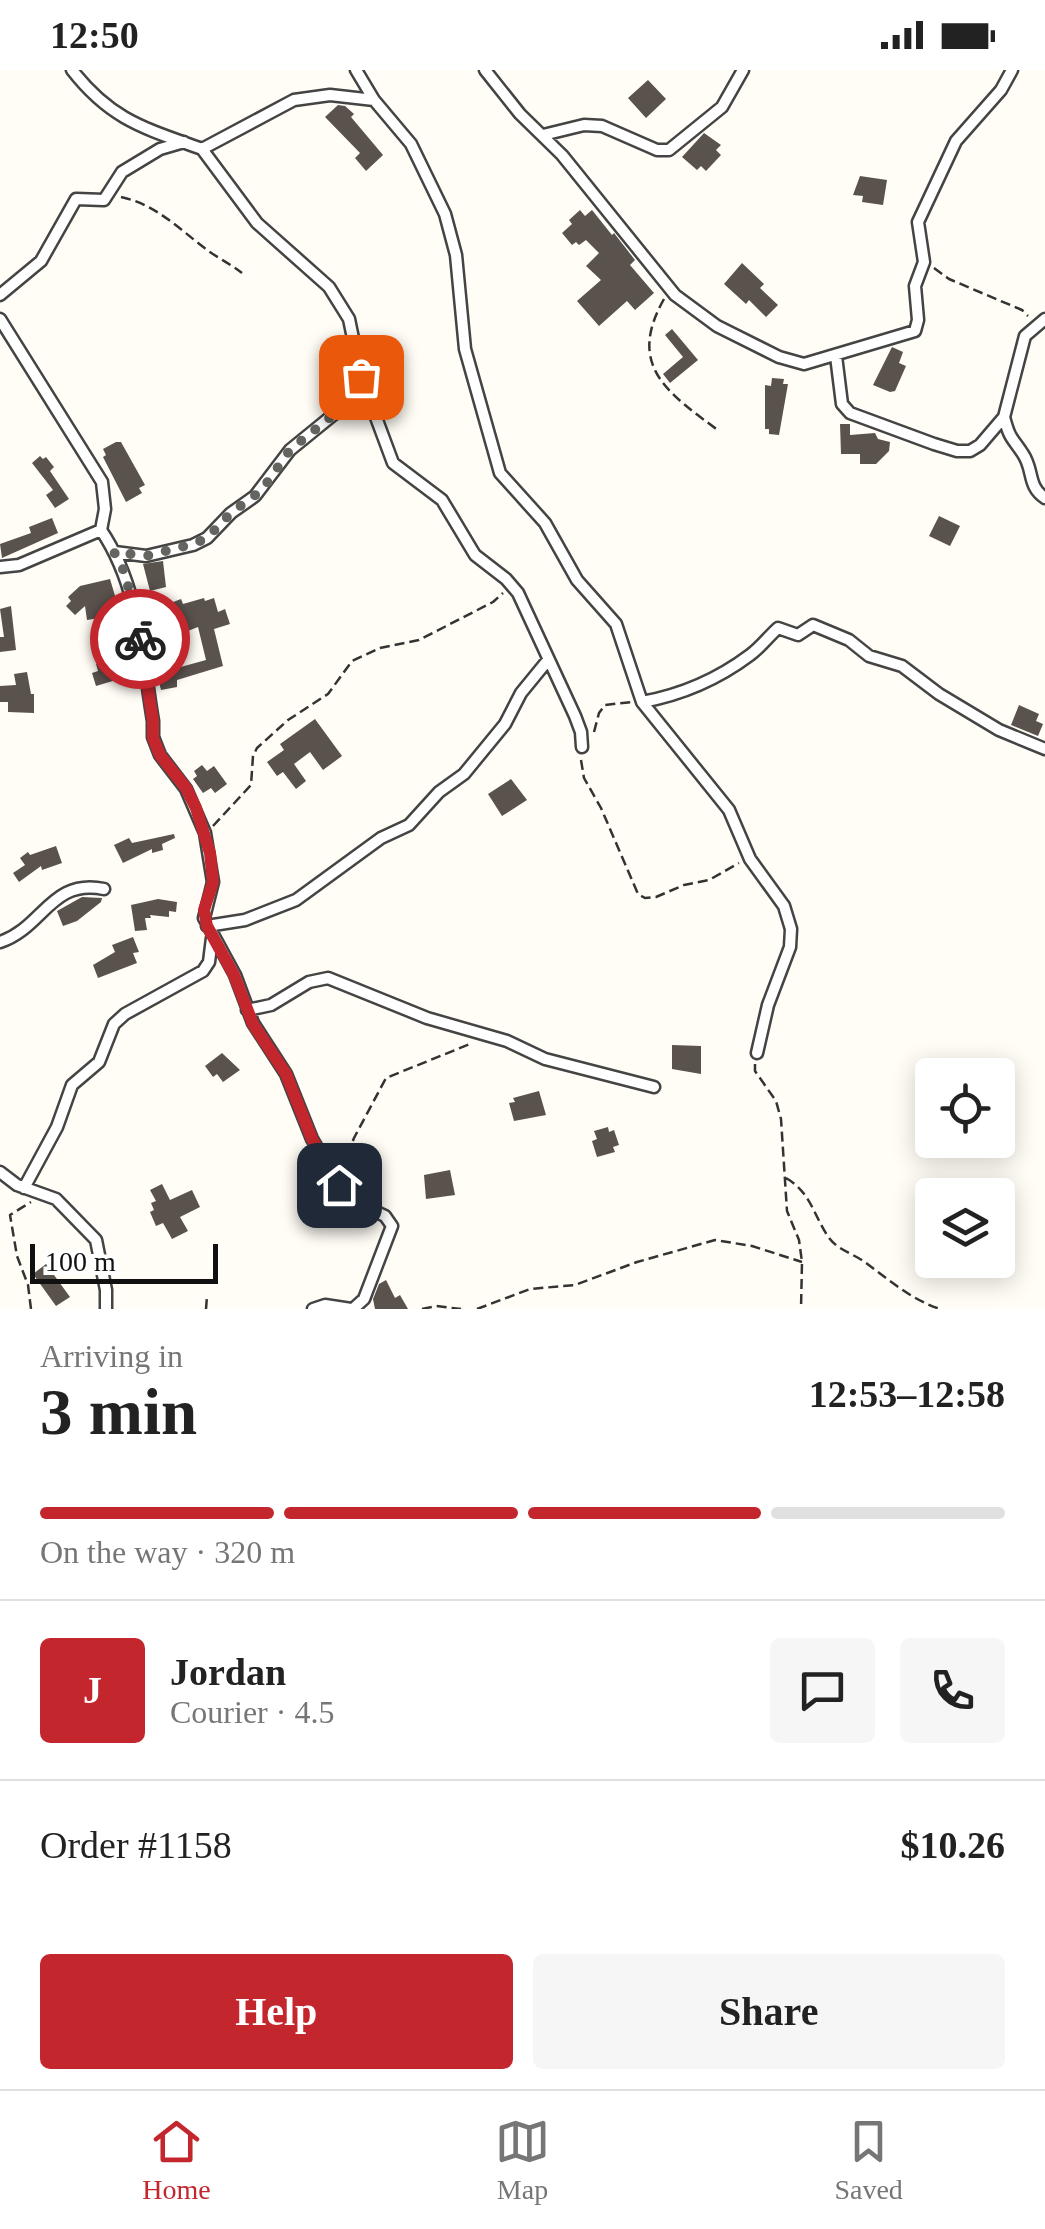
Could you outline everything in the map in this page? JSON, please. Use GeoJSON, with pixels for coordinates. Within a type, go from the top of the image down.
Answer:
{"type":"FeatureCollection","features":[{"type":"Feature","properties":{"kind":"street"},"geometry":{"type":"LineString","coordinates":[[72,70],[90,92],[121,118],[202,148],[257,223],[329,287],[349,319],[367,394],[393,463],[442,500],[475,555],[512,586],[530,614],[581,732],[582,747]]}},
{"type":"Feature","properties":{"kind":"street"},"geometry":{"type":"LineString","coordinates":[[356,70],[374,100],[411,144],[446,214],[456,255],[465,349],[500,473],[545,524],[577,580],[616,624],[642,702],[729,810],[750,859],[784,906],[791,928],[790,947],[768,1005],[757,1053]]}},
{"type":"Feature","properties":{"kind":"street"},"geometry":{"type":"LineString","coordinates":[[485,70],[520,114],[543,134],[670,289],[716,326],[804,364],[915,331],[915,286],[924,262],[918,222],[956,141],[1001,90],[1012,70]]}},
{"type":"Feature","properties":{"kind":"street"},"geometry":{"type":"LineString","coordinates":[[543,134],[592,125],[611,129],[657,150],[669,150],[722,107],[743,70]]}},
{"type":"Feature","properties":{"kind":"street"},"geometry":{"type":"LineString","coordinates":[[202,148],[276,106],[294,100],[330,94],[374,100]]}},
{"type":"Feature","properties":{"kind":"street"},"geometry":{"type":"LineString","coordinates":[[0,295],[41,261],[76,199],[101,201],[110,194],[122,172],[160,150],[184,142]]}},
{"type":"Feature","properties":{"kind":"street"},"geometry":{"type":"LineString","coordinates":[[0,319],[102,482],[105,509],[101,530],[125,573],[153,738],[160,755],[186,788],[205,834],[213,868],[204,910],[210,932],[234,975],[247,1010],[286,1074],[312,1139],[339,1185],[355,1202],[385,1216],[392,1226],[364,1299],[352,1309],[325,1305],[313,1309]]}},
{"type":"Feature","properties":{"kind":"street"},"geometry":{"type":"LineString","coordinates":[[836,356],[844,409],[889,430],[964,452],[980,445],[1004,417],[1025,336],[1040,323]]}},
{"type":"Feature","properties":{"kind":"street"},"geometry":{"type":"LineString","coordinates":[[114,552],[146,556],[207,538],[231,513],[262,490],[290,450],[333,415],[367,394]]}},
{"type":"Feature","properties":{"kind":"street"},"geometry":{"type":"LineString","coordinates":[[1004,417],[1011,441],[1025,457],[1032,485],[1045,498]]}},
{"type":"Feature","properties":{"kind":"street"},"geometry":{"type":"LineString","coordinates":[[0,567],[31,560],[101,530]]}},
{"type":"Feature","properties":{"kind":"street"},"geometry":{"type":"LineString","coordinates":[[642,702],[668,697],[729,669],[778,628],[798,635],[813,625],[849,640],[869,656],[902,666],[939,694],[1000,730],[1045,749]]}},
{"type":"Feature","properties":{"kind":"street"},"geometry":{"type":"LineString","coordinates":[[210,932],[296,900],[380,838],[409,825],[439,792],[464,774],[505,724],[521,692],[548,660]]}},
{"type":"Feature","properties":{"kind":"street"},"geometry":{"type":"LineString","coordinates":[[0,942],[28,926],[60,894],[74,888],[104,889]]}},
{"type":"Feature","properties":{"kind":"street"},"geometry":{"type":"LineString","coordinates":[[30,1189],[72,1085],[99,1062],[114,1024],[125,1014],[203,972],[208,962],[210,932]]}},
{"type":"Feature","properties":{"kind":"street"},"geometry":{"type":"LineString","coordinates":[[247,1010],[271,1005],[309,982],[328,978],[426,1018],[491,1036],[545,1059],[654,1087]]}},
{"type":"Feature","properties":{"kind":"street"},"geometry":{"type":"LineString","coordinates":[[0,1172],[56,1199],[96,1240],[106,1309]]}},
{"type":"Feature","properties":{"kind":"path"},"geometry":{"type":"LineString","coordinates":[[110,194],[149,206],[242,273]]}},
{"type":"Feature","properties":{"kind":"path"},"geometry":{"type":"LineString","coordinates":[[924,262],[949,278],[1022,310],[1040,323]]}},
{"type":"Feature","properties":{"kind":"path"},"geometry":{"type":"LineString","coordinates":[[670,289],[650,330],[652,362],[674,396],[719,431]]}},
{"type":"Feature","properties":{"kind":"path"},"geometry":{"type":"LineString","coordinates":[[205,834],[252,785],[253,756],[258,748],[288,720],[328,694],[352,661],[380,648],[431,634],[493,602],[512,586]]}},
{"type":"Feature","properties":{"kind":"path"},"geometry":{"type":"LineString","coordinates":[[642,702],[605,706],[582,747],[584,778],[638,894],[656,898],[684,884],[709,880],[750,859]]}},
{"type":"Feature","properties":{"kind":"path"},"geometry":{"type":"LineString","coordinates":[[339,1185],[354,1138],[386,1078],[491,1036]]}},
{"type":"Feature","properties":{"kind":"path"},"geometry":{"type":"LineString","coordinates":[[757,1053],[754,1071],[776,1102],[782,1119],[786,1211],[802,1262],[802,1309]]}},
{"type":"Feature","properties":{"kind":"path"},"geometry":{"type":"LineString","coordinates":[[786,1178],[806,1194],[828,1238],[843,1251],[940,1309]]}},
{"type":"Feature","properties":{"kind":"path"},"geometry":{"type":"LineString","coordinates":[[30,1189],[28,1207],[10,1216],[31,1309]]}},
{"type":"Feature","properties":{"kind":"path"},"geometry":{"type":"LineString","coordinates":[[476,1309],[530,1288],[586,1282],[637,1262],[715,1240],[752,1246],[802,1262]]}},
{"type":"Feature","properties":{"kind":"path"},"geometry":{"type":"LineString","coordinates":[[206,1309],[208,1296]]}},
{"type":"Feature","properties":{"kind":"path"},"geometry":{"type":"LineString","coordinates":[[422,1309],[461,1309]]}},
{"type":"Feature","properties":{"kind":"building"},"geometry":{"type":"Polygon","coordinates":[[[648,80],[666,99],[646,118],[628,98],[648,80]]]}},
{"type":"Feature","properties":{"kind":"building"},"geometry":{"type":"Polygon","coordinates":[[[338,105],[354,114],[351,117],[383,155],[366,171],[355,158],[360,153],[325,117],[338,105]]]}},
{"type":"Feature","properties":{"kind":"building"},"geometry":{"type":"Polygon","coordinates":[[[704,133],[721,145],[716,150],[721,155],[706,171],[701,166],[697,170],[682,157],[704,133]]]}},
{"type":"Feature","properties":{"kind":"building"},"geometry":{"type":"Polygon","coordinates":[[[860,176],[887,180],[883,205],[862,202],[863,196],[853,195],[860,176]]]}},
{"type":"Feature","properties":{"kind":"building"},"geometry":{"type":"Polygon","coordinates":[[[580,210],[585,216],[592,210],[614,233],[635,260],[630,265],[654,293],[635,310],[627,301],[599,326],[577,301],[601,280],[586,266],[599,253],[586,240],[572,245],[562,233],[580,210]]]}},
{"type":"Feature","properties":{"kind":"building"},"geometry":{"type":"Polygon","coordinates":[[[742,263],[764,284],[760,288],[778,305],[766,317],[724,284],[742,263]]]}},
{"type":"Feature","properties":{"kind":"building"},"geometry":{"type":"Polygon","coordinates":[[[672,329],[698,360],[670,383],[663,374],[683,357],[665,335],[672,329]]]}},
{"type":"Feature","properties":{"kind":"building"},"geometry":{"type":"Polygon","coordinates":[[[892,347],[903,352],[899,363],[906,366],[895,391],[890,392],[873,385],[892,347]]]}},
{"type":"Feature","properties":{"kind":"building"},"geometry":{"type":"Polygon","coordinates":[[[772,378],[784,379],[783,384],[788,384],[779,435],[769,434],[769,429],[765,429],[765,385],[771,386],[772,378]]]}},
{"type":"Feature","properties":{"kind":"building"},"geometry":{"type":"Polygon","coordinates":[[[840,424],[850,424],[850,435],[875,433],[878,439],[890,442],[889,451],[876,464],[860,464],[860,454],[841,454],[840,424]]]}},
{"type":"Feature","properties":{"kind":"building"},"geometry":{"type":"Polygon","coordinates":[[[121,442],[145,485],[139,488],[142,493],[126,502],[103,457],[103,449],[121,442]]]}},
{"type":"Feature","properties":{"kind":"building"},"geometry":{"type":"Polygon","coordinates":[[[40,456],[54,467],[50,471],[69,499],[55,508],[46,495],[53,490],[32,463],[40,456]]]}},
{"type":"Feature","properties":{"kind":"building"},"geometry":{"type":"Polygon","coordinates":[[[939,516],[960,526],[950,546],[929,536],[939,516]]]}},
{"type":"Feature","properties":{"kind":"building"},"geometry":{"type":"Polygon","coordinates":[[[52,518],[58,533],[2,558],[0,544],[31,533],[29,527],[52,518]]]}},
{"type":"Feature","properties":{"kind":"building"},"geometry":{"type":"Polygon","coordinates":[[[163,561],[166,587],[150,591],[143,564],[163,561]]]}},
{"type":"Feature","properties":{"kind":"building"},"geometry":{"type":"Polygon","coordinates":[[[110,579],[116,599],[121,597],[131,634],[126,635],[127,641],[111,644],[106,617],[87,620],[85,606],[75,615],[66,606],[71,601],[68,597],[80,586],[110,579]]]}},
{"type":"Feature","properties":{"kind":"building"},"geometry":{"type":"Polygon","coordinates":[[[214,598],[218,612],[225,609],[230,624],[214,629],[223,666],[177,680],[177,687],[161,690],[151,651],[169,645],[177,668],[206,660],[198,627],[162,641],[152,615],[181,599],[183,604],[214,598]]]}},
{"type":"Feature","properties":{"kind":"building"},"geometry":{"type":"Polygon","coordinates":[[[11,606],[16,650],[0,652],[0,637],[4,637],[0,609],[11,606]]]}},
{"type":"Feature","properties":{"kind":"building"},"geometry":{"type":"Polygon","coordinates":[[[115,658],[126,677],[96,686],[92,673],[98,671],[96,664],[115,658]]]}},
{"type":"Feature","properties":{"kind":"building"},"geometry":{"type":"Polygon","coordinates":[[[27,672],[34,694],[34,713],[8,712],[8,702],[0,702],[0,686],[16,685],[14,674],[27,672]]]}},
{"type":"Feature","properties":{"kind":"building"},"geometry":{"type":"Polygon","coordinates":[[[1019,705],[1039,714],[1036,721],[1043,724],[1038,736],[1011,725],[1019,705]]]}},
{"type":"Feature","properties":{"kind":"building"},"geometry":{"type":"Polygon","coordinates":[[[315,719],[342,756],[323,770],[310,752],[294,764],[306,781],[296,789],[283,772],[277,776],[267,762],[284,750],[280,744],[315,719]]]}},
{"type":"Feature","properties":{"kind":"building"},"geometry":{"type":"Polygon","coordinates":[[[202,765],[207,771],[214,766],[227,784],[215,793],[211,788],[203,793],[193,779],[197,776],[194,771],[202,765]]]}},
{"type":"Feature","properties":{"kind":"building"},"geometry":{"type":"Polygon","coordinates":[[[511,779],[527,800],[502,816],[488,794],[511,779]]]}},
{"type":"Feature","properties":{"kind":"building"},"geometry":{"type":"Polygon","coordinates":[[[174,834],[175,838],[162,844],[163,850],[152,853],[152,849],[123,863],[114,845],[129,838],[132,843],[174,834]]]}},
{"type":"Feature","properties":{"kind":"building"},"geometry":{"type":"Polygon","coordinates":[[[56,846],[62,863],[42,870],[41,866],[19,882],[13,873],[25,865],[20,858],[28,852],[30,855],[56,846]]]}},
{"type":"Feature","properties":{"kind":"building"},"geometry":{"type":"Polygon","coordinates":[[[82,897],[102,898],[77,921],[63,926],[57,911],[82,897]]]}},
{"type":"Feature","properties":{"kind":"building"},"geometry":{"type":"Polygon","coordinates":[[[158,899],[177,902],[176,912],[169,911],[169,917],[150,915],[151,918],[145,918],[147,930],[135,931],[131,905],[158,899]]]}},
{"type":"Feature","properties":{"kind":"building"},"geometry":{"type":"Polygon","coordinates":[[[133,937],[139,952],[133,953],[137,963],[98,978],[93,965],[115,952],[112,945],[133,937]]]}},
{"type":"Feature","properties":{"kind":"building"},"geometry":{"type":"Polygon","coordinates":[[[672,1045],[701,1046],[701,1074],[672,1069],[672,1045]]]}},
{"type":"Feature","properties":{"kind":"building"},"geometry":{"type":"Polygon","coordinates":[[[222,1053],[240,1070],[223,1082],[205,1066],[222,1053]]]}},
{"type":"Feature","properties":{"kind":"building"},"geometry":{"type":"Polygon","coordinates":[[[539,1091],[546,1115],[514,1121],[509,1103],[515,1102],[513,1098],[539,1091]]]}},
{"type":"Feature","properties":{"kind":"building"},"geometry":{"type":"Polygon","coordinates":[[[608,1127],[609,1132],[614,1130],[619,1145],[613,1147],[615,1152],[597,1157],[592,1141],[597,1139],[594,1131],[608,1127]]]}},
{"type":"Feature","properties":{"kind":"building"},"geometry":{"type":"Polygon","coordinates":[[[450,1170],[455,1195],[426,1199],[424,1175],[450,1170]]]}},
{"type":"Feature","properties":{"kind":"building"},"geometry":{"type":"Polygon","coordinates":[[[162,1184],[170,1200],[192,1190],[200,1207],[180,1217],[188,1231],[172,1239],[163,1223],[156,1226],[150,1212],[154,1210],[151,1203],[156,1201],[150,1190],[162,1184]]]}},
{"type":"Feature","properties":{"kind":"building"},"geometry":{"type":"Polygon","coordinates":[[[46,1264],[70,1297],[56,1306],[33,1274],[46,1264]]]}},
{"type":"Feature","properties":{"kind":"building"},"geometry":{"type":"Polygon","coordinates":[[[386,1280],[395,1298],[400,1295],[408,1309],[375,1309],[373,1299],[379,1284],[386,1280]]]}},
{"type":"Feature","properties":{"kind":"way so far"},"geometry":{"type":"LineString","coordinates":[[140,639],[132,596],[114,552],[146,556],[207,538],[231,513],[262,490],[290,450],[333,415],[367,394],[361,377]]}},
{"type":"Feature","properties":{"kind":"route"},"geometry":{"type":"LineString","coordinates":[[140,639],[153,738],[196,808],[210,853],[213,882],[204,918],[234,975],[253,1024],[286,1074],[312,1139],[339,1185]]}}]}
